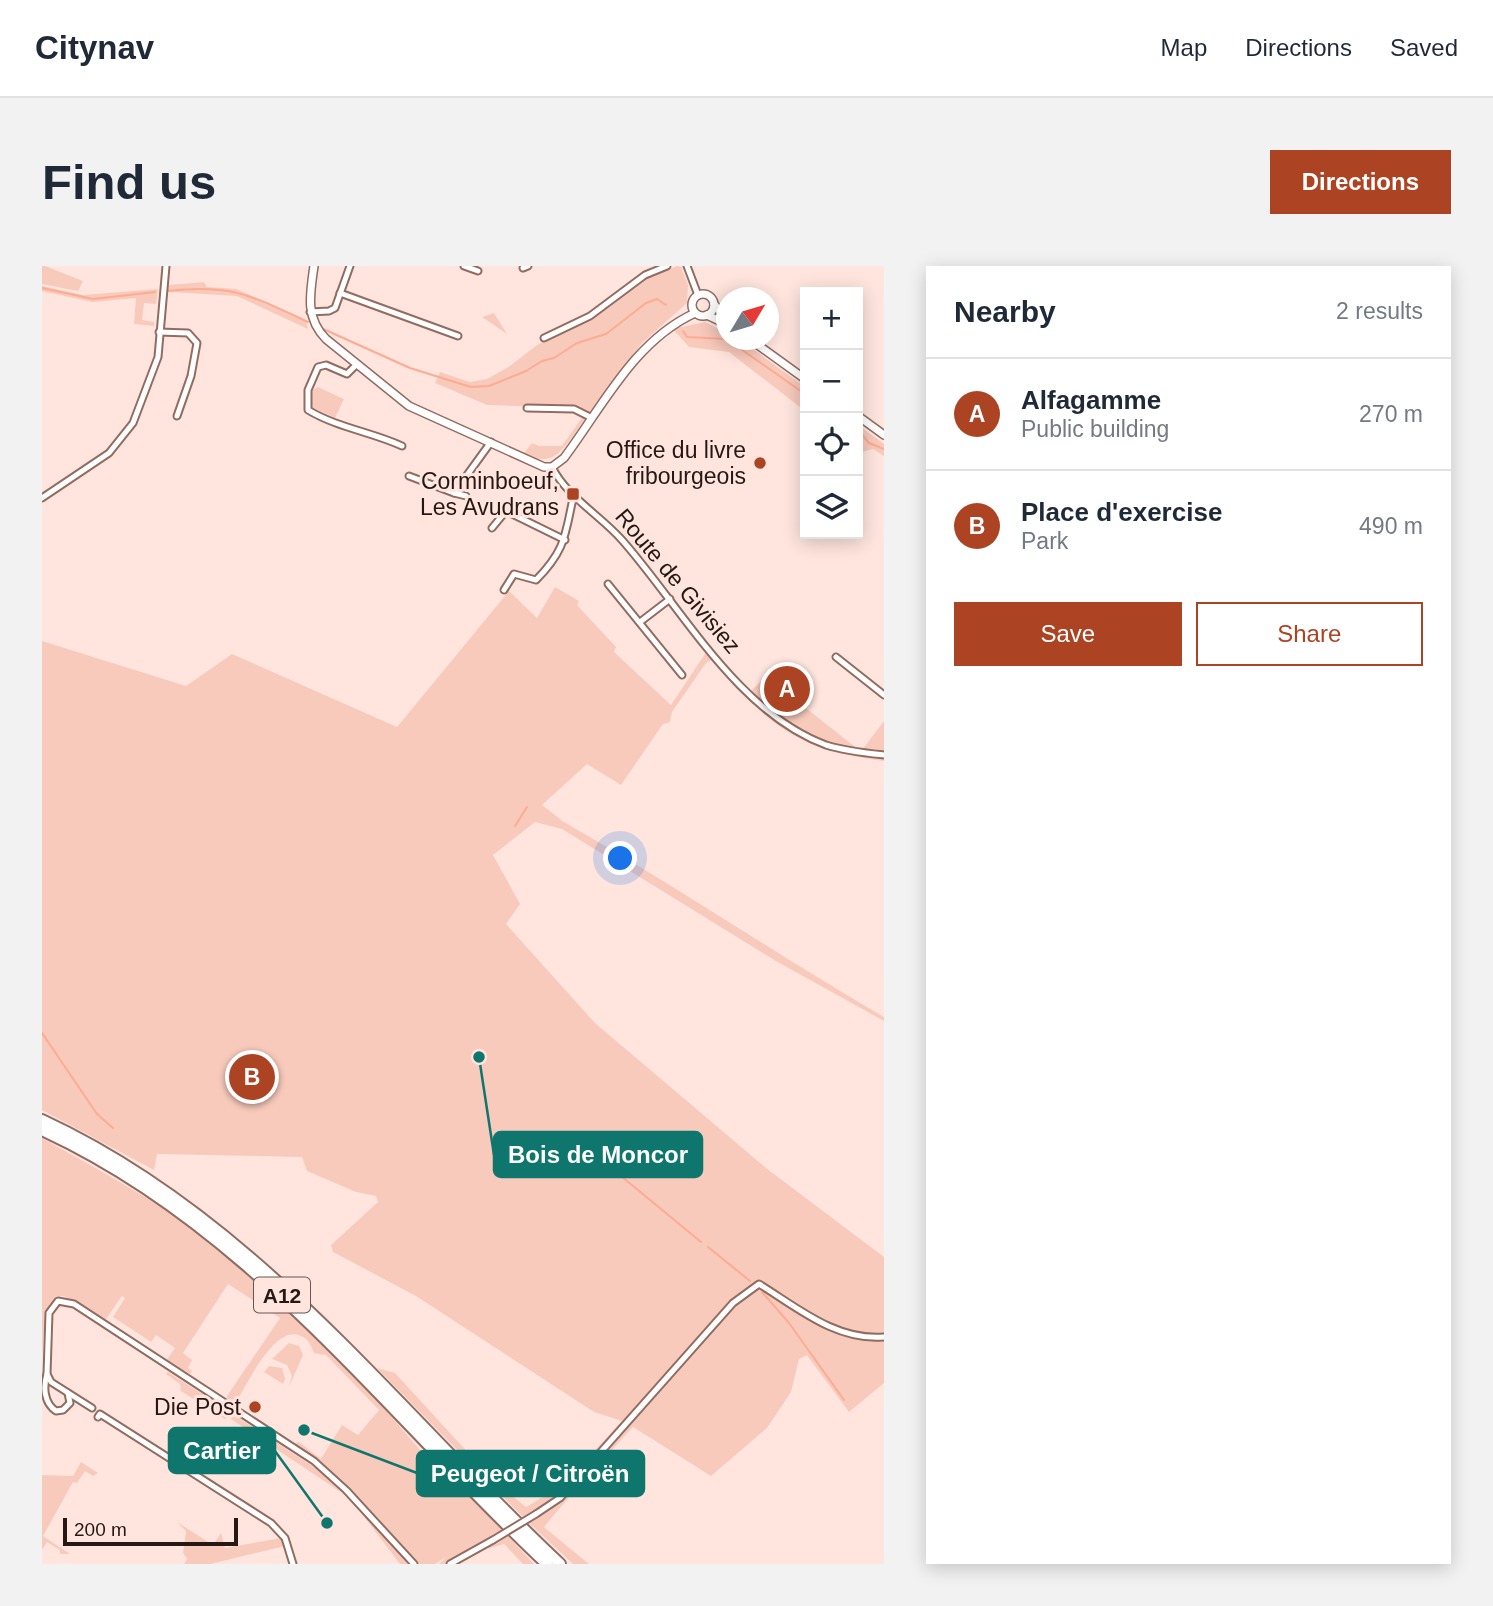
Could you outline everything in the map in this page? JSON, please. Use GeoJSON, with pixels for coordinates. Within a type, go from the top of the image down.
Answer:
{"type":"FeatureCollection","features":[{"type":"Feature","properties":{"kind":"highway","name":"A12"},"geometry":{"type":"LineString","coordinates":[[42,1120],[151,1180],[251,1256],[354,1353],[547,1560]]}},
{"type":"Feature","properties":{"kind":"highway","name":"A12"},"geometry":{"type":"LineString","coordinates":[[42,1129],[146,1187],[203,1228],[257,1272],[348,1358],[529,1546],[547,1560]]}},
{"type":"Feature","properties":{"kind":"highway"},"geometry":{"type":"LineString","coordinates":[[547,1560],[562,1564]]}},
{"type":"Feature","properties":{"kind":"street"},"geometry":{"type":"LineString","coordinates":[[42,498],[108,453],[128,432],[155,366],[166,266]]}},
{"type":"Feature","properties":{"kind":"street"},"geometry":{"type":"LineString","coordinates":[[314,266],[310,312],[322,334],[357,364],[409,406],[491,441],[531,462],[552,467],[566,456],[639,354],[663,331],[695,313],[716,318]]}},
{"type":"Feature","properties":{"kind":"street"},"geometry":{"type":"LineString","coordinates":[[310,312],[332,310],[350,266]]}},
{"type":"Feature","properties":{"kind":"street"},"geometry":{"type":"LineString","coordinates":[[464,266],[478,271]]}},
{"type":"Feature","properties":{"kind":"street"},"geometry":{"type":"LineString","coordinates":[[544,338],[590,316],[645,275],[667,266]]}},
{"type":"Feature","properties":{"kind":"street"},"geometry":{"type":"LineString","coordinates":[[687,266],[698,295]]}},
{"type":"Feature","properties":{"kind":"street"},"geometry":{"type":"LineString","coordinates":[[340,293],[458,336]]}},
{"type":"Feature","properties":{"kind":"street"},"geometry":{"type":"LineString","coordinates":[[698,295],[709,296],[716,308]]}},
{"type":"Feature","properties":{"kind":"street"},"geometry":{"type":"LineString","coordinates":[[695,313],[692,303],[698,295]]}},
{"type":"Feature","properties":{"kind":"street"},"geometry":{"type":"LineString","coordinates":[[707,315],[713,304]]}},
{"type":"Feature","properties":{"kind":"street"},"geometry":{"type":"LineString","coordinates":[[159,332],[188,333],[197,343],[191,376],[177,416]]}},
{"type":"Feature","properties":{"kind":"street"},"geometry":{"type":"LineString","coordinates":[[766,350],[800,373]]}},
{"type":"Feature","properties":{"kind":"street"},"geometry":{"type":"LineString","coordinates":[[357,364],[347,374],[326,365],[318,367],[308,390],[308,411],[402,446]]}},
{"type":"Feature","properties":{"kind":"street"},"geometry":{"type":"LineString","coordinates":[[527,408],[574,409],[593,418]]}},
{"type":"Feature","properties":{"kind":"street"},"geometry":{"type":"LineString","coordinates":[[863,420],[884,435]]}},
{"type":"Feature","properties":{"kind":"street"},"geometry":{"type":"LineString","coordinates":[[454,493],[491,441]]}},
{"type":"Feature","properties":{"kind":"street","name":"Route de Givisiez"},"geometry":{"type":"LineString","coordinates":[[552,467],[561,483],[619,536],[756,701],[781,722],[829,746],[884,755]]}},
{"type":"Feature","properties":{"kind":"street"},"geometry":{"type":"LineString","coordinates":[[409,476],[466,496]]}},
{"type":"Feature","properties":{"kind":"street"},"geometry":{"type":"LineString","coordinates":[[504,590],[514,574],[536,580],[565,540],[573,494]]}},
{"type":"Feature","properties":{"kind":"street"},"geometry":{"type":"LineString","coordinates":[[492,528],[506,511],[565,540]]}},
{"type":"Feature","properties":{"kind":"street"},"geometry":{"type":"LineString","coordinates":[[608,584],[682,675]]}},
{"type":"Feature","properties":{"kind":"street"},"geometry":{"type":"LineString","coordinates":[[640,622],[670,599]]}},
{"type":"Feature","properties":{"kind":"street"},"geometry":{"type":"LineString","coordinates":[[836,657],[884,695]]}},
{"type":"Feature","properties":{"kind":"street"},"geometry":{"type":"LineString","coordinates":[[450,1564],[560,1498],[733,1303],[759,1284],[833,1330],[862,1338],[884,1337]]}},
{"type":"Feature","properties":{"kind":"street"},"geometry":{"type":"LineString","coordinates":[[68,1393],[70,1403],[66,1408],[56,1411],[46,1399],[49,1313],[53,1305],[64,1301],[314,1461],[346,1490],[414,1564]]}},
{"type":"Feature","properties":{"kind":"street"},"geometry":{"type":"LineString","coordinates":[[47,1374],[51,1382],[92,1409]]}},
{"type":"Feature","properties":{"kind":"street"},"geometry":{"type":"LineString","coordinates":[[98,1417],[100,1414],[271,1522],[285,1538],[293,1564]]}},
{"type":"Feature","properties":{"kind":"shaded area"},"geometry":{"type":"Polygon","coordinates":[[[42,266],[83,281],[78,291],[42,284],[42,266]]]}},
{"type":"Feature","properties":{"kind":"shaded area"},"geometry":{"type":"Polygon","coordinates":[[[677,266],[681,267],[688,285],[687,303],[642,343],[589,413],[575,408],[487,405],[435,383],[440,372],[470,382],[487,379],[510,366],[537,345],[600,314],[648,278],[677,266]]]}},
{"type":"Feature","properties":{"kind":"shaded area"},"geometry":{"type":"Polygon","coordinates":[[[204,282],[207,287],[236,289],[306,320],[308,329],[237,296],[170,292],[167,288],[169,285],[204,282]]]}},
{"type":"Feature","properties":{"kind":"shaded area"},"geometry":{"type":"Polygon","coordinates":[[[42,286],[83,295],[158,289],[156,304],[144,303],[142,320],[154,322],[154,326],[134,324],[136,298],[92,302],[42,291],[42,286]]]}},
{"type":"Feature","properties":{"kind":"shaded area"},"geometry":{"type":"Polygon","coordinates":[[[494,313],[507,334],[482,317],[494,313]]]}},
{"type":"Feature","properties":{"kind":"shaded area"},"geometry":{"type":"Polygon","coordinates":[[[705,322],[716,328],[716,350],[754,350],[800,383],[800,407],[729,352],[689,347],[673,329],[705,322]]]}},
{"type":"Feature","properties":{"kind":"shaded area"},"geometry":{"type":"Polygon","coordinates":[[[318,387],[344,399],[335,418],[310,406],[311,391],[318,387]]]}},
{"type":"Feature","properties":{"kind":"shaded area"},"geometry":{"type":"Polygon","coordinates":[[[584,415],[585,419],[561,451],[554,456],[536,458],[509,447],[524,453],[532,443],[539,446],[562,446],[584,415]]]}},
{"type":"Feature","properties":{"kind":"shaded area"},"geometry":{"type":"Polygon","coordinates":[[[863,429],[884,444],[884,456],[873,449],[863,452],[863,429]]]}},
{"type":"Feature","properties":{"kind":"shaded area"},"geometry":{"type":"Polygon","coordinates":[[[555,587],[579,601],[577,605],[616,647],[614,652],[671,705],[707,651],[746,693],[784,724],[827,746],[884,758],[884,761],[828,750],[786,731],[750,702],[711,660],[706,663],[672,712],[670,722],[663,724],[621,785],[587,764],[542,805],[564,822],[884,1017],[884,1021],[774,960],[562,829],[535,822],[493,855],[520,904],[506,924],[595,1023],[766,1168],[884,1257],[884,1383],[849,1412],[807,1355],[799,1359],[791,1392],[767,1428],[711,1476],[633,1427],[584,1480],[584,1475],[629,1425],[625,1422],[562,1492],[524,1518],[377,1368],[395,1373],[494,1481],[526,1507],[566,1479],[622,1421],[594,1412],[416,1296],[333,1252],[331,1245],[378,1202],[376,1196],[356,1192],[307,1171],[302,1157],[157,1154],[154,1170],[42,1110],[42,641],[186,686],[232,654],[397,727],[509,591],[537,618],[555,587]]]}},
{"type":"Feature","properties":{"kind":"shaded area"},"geometry":{"type":"Polygon","coordinates":[[[765,677],[762,690],[789,710],[797,701],[859,750],[814,736],[775,712],[751,691],[765,677]]]}},
{"type":"Feature","properties":{"kind":"shaded area"},"geometry":{"type":"Polygon","coordinates":[[[884,721],[884,752],[862,750],[884,721]]]}},
{"type":"Feature","properties":{"kind":"shaded area"},"geometry":{"type":"Polygon","coordinates":[[[42,1138],[174,1216],[257,1279],[317,1336],[427,1458],[432,1454],[534,1564],[523,1564],[504,1544],[487,1549],[495,1540],[492,1537],[444,1564],[439,1564],[446,1557],[435,1564],[419,1564],[344,1482],[293,1444],[299,1442],[321,1459],[342,1425],[358,1435],[379,1410],[326,1355],[314,1353],[304,1337],[291,1334],[281,1338],[263,1358],[235,1404],[228,1402],[227,1396],[280,1318],[228,1284],[183,1353],[192,1360],[188,1368],[192,1371],[190,1374],[166,1361],[175,1348],[156,1335],[151,1342],[113,1317],[125,1298],[122,1296],[104,1322],[64,1296],[56,1296],[46,1319],[42,1366],[42,1138]]]}},
{"type":"Feature","properties":{"kind":"shaded area"},"geometry":{"type":"Polygon","coordinates":[[[289,1343],[299,1346],[303,1355],[289,1387],[292,1376],[287,1365],[272,1359],[289,1343]]]}},
{"type":"Feature","properties":{"kind":"shaded area"},"geometry":{"type":"Polygon","coordinates":[[[269,1366],[282,1368],[285,1379],[283,1384],[264,1372],[269,1366]]]}},
{"type":"Feature","properties":{"kind":"shaded area"},"geometry":{"type":"Polygon","coordinates":[[[168,1372],[317,1469],[342,1493],[228,1417],[225,1419],[181,1391],[180,1384],[166,1374],[168,1372]]]}},
{"type":"Feature","properties":{"kind":"shaded area"},"geometry":{"type":"Polygon","coordinates":[[[81,1462],[98,1473],[93,1476],[85,1471],[77,1483],[73,1482],[43,1536],[70,1554],[60,1554],[60,1550],[47,1542],[42,1550],[42,1475],[73,1476],[81,1462]]]}},
{"type":"Feature","properties":{"kind":"shaded area"},"geometry":{"type":"Polygon","coordinates":[[[577,1483],[581,1483],[544,1527],[589,1564],[573,1564],[528,1522],[559,1502],[577,1483]]]}},
{"type":"Feature","properties":{"kind":"shaded area"},"geometry":{"type":"Polygon","coordinates":[[[359,1510],[405,1560],[407,1564],[400,1564],[359,1510]]]}},
{"type":"Feature","properties":{"kind":"shaded area"},"geometry":{"type":"Polygon","coordinates":[[[177,1522],[213,1545],[221,1533],[225,1548],[281,1538],[285,1546],[210,1564],[184,1564],[187,1559],[183,1553],[186,1531],[177,1522]]]}},
{"type":"Feature","properties":{"kind":"waterway"},"geometry":{"type":"LineString","coordinates":[[42,288],[93,299],[155,292]]}},
{"type":"Feature","properties":{"kind":"waterway"},"geometry":{"type":"LineString","coordinates":[[167,291],[208,289],[240,294],[308,322]]}},
{"type":"Feature","properties":{"kind":"waterway"},"geometry":{"type":"LineString","coordinates":[[321,328],[410,368],[471,387],[489,386],[554,358],[577,343],[606,334],[646,303],[657,299],[666,305]]}},
{"type":"Feature","properties":{"kind":"waterway"},"geometry":{"type":"LineString","coordinates":[[683,331],[687,337],[716,338]]}},
{"type":"Feature","properties":{"kind":"waterway"},"geometry":{"type":"LineString","coordinates":[[742,350],[800,390]]}},
{"type":"Feature","properties":{"kind":"waterway"},"geometry":{"type":"LineString","coordinates":[[863,436],[869,443],[884,449]]}},
{"type":"Feature","properties":{"kind":"waterway"},"geometry":{"type":"LineString","coordinates":[[515,826],[527,807]]}},
{"type":"Feature","properties":{"kind":"waterway"},"geometry":{"type":"LineString","coordinates":[[42,1033],[97,1114],[113,1128]]}},
{"type":"Feature","properties":{"kind":"waterway"},"geometry":{"type":"LineString","coordinates":[[604,1162],[701,1242]]}},
{"type":"Feature","properties":{"kind":"waterway"},"geometry":{"type":"LineString","coordinates":[[708,1247],[750,1281]]}},
{"type":"Feature","properties":{"kind":"waterway"},"geometry":{"type":"LineString","coordinates":[[762,1292],[789,1323],[844,1400]]}},
{"type":"Feature","properties":{"kind":"place","name":"Office du livre fribourgeois"},"geometry":{"type":"Point","coordinates":[760,463]}},
{"type":"Feature","properties":{"kind":"place","name":"Corminboeuf, Les Avudrans"},"geometry":{"type":"Point","coordinates":[573,494]}},
{"type":"Feature","properties":{"kind":"place","name":"Alfagamme"},"geometry":{"type":"Point","coordinates":[787,689]}},
{"type":"Feature","properties":{"kind":"place","name":"Bois de Moncor"},"geometry":{"type":"Point","coordinates":[479,1057]}},
{"type":"Feature","properties":{"kind":"place","name":"Place d'exercise"},"geometry":{"type":"Point","coordinates":[252,1077]}},
{"type":"Feature","properties":{"kind":"place","name":"Die Post"},"geometry":{"type":"Point","coordinates":[255,1407]}},
{"type":"Feature","properties":{"kind":"place","name":"Peugeot / Citroën"},"geometry":{"type":"Point","coordinates":[304,1430]}},
{"type":"Feature","properties":{"kind":"place","name":"Cartier"},"geometry":{"type":"Point","coordinates":[327,1523]}}]}
